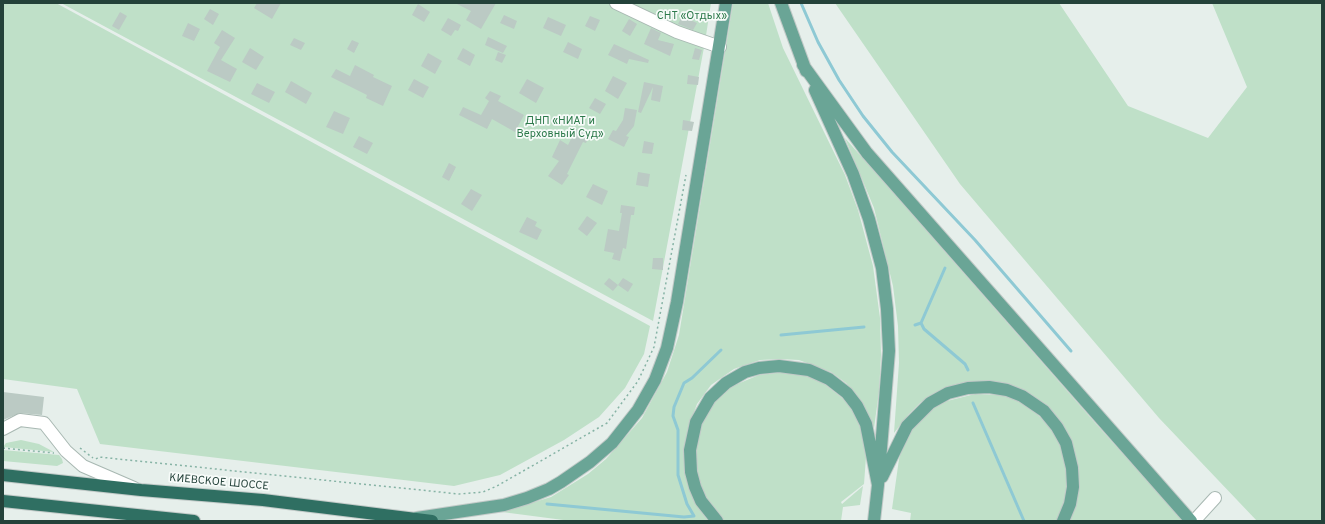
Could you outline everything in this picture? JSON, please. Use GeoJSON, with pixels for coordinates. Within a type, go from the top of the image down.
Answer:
{"type":"FeatureCollection","features":[{"type":"Feature","properties":{"kind":"highway","name":"КИЕВСКОЕ ШОССЕ"},"geometry":{"type":"LineString","coordinates":[[3,475],[141,490],[263,500],[432,521]]}},
{"type":"Feature","properties":{"kind":"highway"},"geometry":{"type":"LineString","coordinates":[[3,501],[194,521]]}},
{"type":"Feature","properties":{"kind":"main road"},"geometry":{"type":"LineString","coordinates":[[410,519],[504,504],[527,498],[549,489],[590,462],[615,439],[638,410],[655,380],[667,348],[677,302],[726,3]]}},
{"type":"Feature","properties":{"kind":"main road"},"geometry":{"type":"LineString","coordinates":[[781,3],[803,65],[853,174],[869,219],[882,268],[887,308],[889,352],[874,521]]}},
{"type":"Feature","properties":{"kind":"main road"},"geometry":{"type":"LineString","coordinates":[[803,65],[867,153],[1192,521]]}},
{"type":"Feature","properties":{"kind":"main road"},"geometry":{"type":"LineString","coordinates":[[716,521],[701,501],[692,479],[690,450],[694,430],[703,409],[720,388],[738,375],[759,368],[786,366],[810,370],[828,379],[847,393],[857,406],[866,424],[878,485]]}},
{"type":"Feature","properties":{"kind":"main road"},"geometry":{"type":"LineString","coordinates":[[878,485],[898,443],[908,426],[930,403],[958,390],[978,386],[998,388],[1014,393],[1037,405],[1050,418],[1062,435],[1069,452],[1073,477],[1072,495],[1063,521]]}},
{"type":"Feature","properties":{"kind":"street"},"geometry":{"type":"LineString","coordinates":[[616,3],[677,32],[720,47]]}},
{"type":"Feature","properties":{"kind":"street"},"geometry":{"type":"LineString","coordinates":[[3,429],[20,420],[44,423],[66,451],[84,466],[141,490]]}},
{"type":"Feature","properties":{"kind":"street"},"geometry":{"type":"LineString","coordinates":[[1192,521],[1215,498]]}},
{"type":"Feature","properties":{"kind":"path"},"geometry":{"type":"LineString","coordinates":[[96,460],[99,456],[227,471],[459,494],[483,492],[497,486],[607,423],[625,401],[641,376],[654,347],[686,174]]}},
{"type":"Feature","properties":{"kind":"green space"},"geometry":{"type":"Polygon","coordinates":[[[3,3],[56,3],[650,326],[644,354],[625,388],[599,417],[564,440],[500,475],[454,486],[100,444],[77,389],[3,379],[3,3]]]}},
{"type":"Feature","properties":{"kind":"green space","name":"ДНП «НИАТ и Верховный Суд»"},"geometry":{"type":"Polygon","coordinates":[[[61,3],[711,3],[653,321],[61,3]]]}},
{"type":"Feature","properties":{"kind":"green space"},"geometry":{"type":"Polygon","coordinates":[[[733,3],[768,3],[783,48],[845,175],[858,210],[873,266],[880,318],[881,355],[879,392],[874,428],[863,404],[846,383],[831,372],[799,360],[760,360],[734,369],[711,385],[697,404],[688,428],[684,457],[687,481],[694,501],[708,521],[571,521],[502,512],[551,497],[588,474],[606,459],[642,418],[667,372],[679,335],[733,3]]]}},
{"type":"Feature","properties":{"kind":"green space"},"geometry":{"type":"Polygon","coordinates":[[[835,3],[1059,3],[1128,106],[1208,138],[1247,87],[1212,3],[1322,3],[1322,521],[1257,521],[1159,418],[960,184],[835,3]]]}},
{"type":"Feature","properties":{"kind":"green space"},"geometry":{"type":"Polygon","coordinates":[[[845,138],[1183,521],[1068,521],[1078,494],[1079,481],[1075,453],[1071,439],[1062,424],[1049,408],[1028,393],[943,389],[921,402],[894,433],[899,363],[898,326],[893,286],[874,208],[845,138]]]}},
{"type":"Feature","properties":{"kind":"green space"},"geometry":{"type":"Polygon","coordinates":[[[785,372],[807,376],[822,382],[846,401],[857,417],[863,434],[866,457],[864,484],[841,502],[842,504],[863,486],[860,505],[843,507],[841,521],[724,521],[708,503],[697,478],[695,458],[698,434],[702,423],[714,402],[730,387],[759,375],[785,372]]]}},
{"type":"Feature","properties":{"kind":"green space"},"geometry":{"type":"Polygon","coordinates":[[[975,394],[1001,395],[1018,400],[1038,415],[1051,429],[1064,454],[1068,480],[1064,503],[1057,521],[910,521],[911,513],[892,509],[899,459],[902,446],[908,435],[924,415],[936,406],[947,401],[975,394]]]}},
{"type":"Feature","properties":{"kind":"green space"},"geometry":{"type":"Polygon","coordinates":[[[21,440],[39,444],[54,452],[3,447],[6,443],[21,440]]]}},
{"type":"Feature","properties":{"kind":"green space"},"geometry":{"type":"Polygon","coordinates":[[[3,450],[59,455],[63,463],[57,466],[3,461],[3,450]]]}},
{"type":"Feature","properties":{"kind":"building"},"geometry":{"type":"Polygon","coordinates":[[[257,3],[281,3],[272,19],[254,8],[257,3]]]}},
{"type":"Feature","properties":{"kind":"building"},"geometry":{"type":"Polygon","coordinates":[[[455,3],[496,3],[481,29],[466,20],[471,11],[455,3]]]}},
{"type":"Feature","properties":{"kind":"building"},"geometry":{"type":"Polygon","coordinates":[[[418,4],[430,12],[424,22],[412,15],[418,4]]]}},
{"type":"Feature","properties":{"kind":"building"},"geometry":{"type":"Polygon","coordinates":[[[210,9],[219,14],[213,25],[204,19],[210,9]]]}},
{"type":"Feature","properties":{"kind":"building"},"geometry":{"type":"Polygon","coordinates":[[[120,12],[127,16],[119,30],[112,26],[120,12]]]}},
{"type":"Feature","properties":{"kind":"building"},"geometry":{"type":"Polygon","coordinates":[[[504,15],[517,21],[514,29],[500,23],[504,15]]]}},
{"type":"Feature","properties":{"kind":"building"},"geometry":{"type":"Polygon","coordinates":[[[590,16],[600,20],[595,31],[585,26],[590,16]]]}},
{"type":"Feature","properties":{"kind":"building"},"geometry":{"type":"Polygon","coordinates":[[[682,16],[697,23],[693,30],[678,24],[682,16]]]}},
{"type":"Feature","properties":{"kind":"building"},"geometry":{"type":"Polygon","coordinates":[[[548,17],[566,25],[561,36],[543,28],[548,17]]]}},
{"type":"Feature","properties":{"kind":"building"},"geometry":{"type":"Polygon","coordinates":[[[448,18],[461,25],[458,31],[455,30],[451,36],[441,30],[448,18]]]}},
{"type":"Feature","properties":{"kind":"building"},"geometry":{"type":"Polygon","coordinates":[[[629,19],[637,24],[630,36],[622,31],[629,19]]]}},
{"type":"Feature","properties":{"kind":"building"},"geometry":{"type":"Polygon","coordinates":[[[188,23],[200,29],[194,41],[182,36],[188,23]]]}},
{"type":"Feature","properties":{"kind":"building"},"geometry":{"type":"Polygon","coordinates":[[[651,28],[661,33],[658,40],[674,44],[670,56],[644,44],[651,28]]]}},
{"type":"Feature","properties":{"kind":"building"},"geometry":{"type":"Polygon","coordinates":[[[222,30],[235,38],[221,60],[237,69],[230,82],[207,71],[220,47],[214,43],[222,30]]]}},
{"type":"Feature","properties":{"kind":"building"},"geometry":{"type":"Polygon","coordinates":[[[488,37],[507,46],[503,53],[485,45],[488,37]]]}},
{"type":"Feature","properties":{"kind":"building"},"geometry":{"type":"Polygon","coordinates":[[[294,38],[305,43],[301,50],[290,45],[294,38]]]}},
{"type":"Feature","properties":{"kind":"building"},"geometry":{"type":"Polygon","coordinates":[[[352,40],[359,43],[354,53],[347,49],[352,40]]]}},
{"type":"Feature","properties":{"kind":"building"},"geometry":{"type":"Polygon","coordinates":[[[568,42],[582,49],[578,59],[563,52],[568,42]]]}},
{"type":"Feature","properties":{"kind":"building"},"geometry":{"type":"Polygon","coordinates":[[[614,44],[649,60],[648,63],[629,59],[627,64],[608,55],[614,44]]]}},
{"type":"Feature","properties":{"kind":"building"},"geometry":{"type":"Polygon","coordinates":[[[250,48],[264,57],[256,70],[242,62],[250,48]]]}},
{"type":"Feature","properties":{"kind":"building"},"geometry":{"type":"Polygon","coordinates":[[[463,48],[475,55],[470,66],[457,59],[463,48]]]}},
{"type":"Feature","properties":{"kind":"building"},"geometry":{"type":"Polygon","coordinates":[[[695,48],[702,50],[699,60],[692,59],[695,48]]]}},
{"type":"Feature","properties":{"kind":"building"},"geometry":{"type":"Polygon","coordinates":[[[498,52],[506,55],[502,63],[495,60],[498,52]]]}},
{"type":"Feature","properties":{"kind":"building"},"geometry":{"type":"Polygon","coordinates":[[[428,53],[442,61],[435,74],[421,66],[428,53]]]}},
{"type":"Feature","properties":{"kind":"building"},"geometry":{"type":"Polygon","coordinates":[[[355,65],[374,75],[373,77],[392,86],[383,106],[366,98],[367,95],[331,77],[336,69],[350,76],[355,65]]]}},
{"type":"Feature","properties":{"kind":"building"},"geometry":{"type":"Polygon","coordinates":[[[688,75],[699,77],[698,85],[687,84],[688,75]]]}},
{"type":"Feature","properties":{"kind":"building"},"geometry":{"type":"Polygon","coordinates":[[[613,76],[627,83],[618,99],[605,91],[613,76]]]}},
{"type":"Feature","properties":{"kind":"building"},"geometry":{"type":"Polygon","coordinates":[[[414,79],[429,87],[423,98],[408,90],[414,79]]]}},
{"type":"Feature","properties":{"kind":"building"},"geometry":{"type":"Polygon","coordinates":[[[527,79],[544,88],[536,103],[519,93],[527,79]]]}},
{"type":"Feature","properties":{"kind":"building"},"geometry":{"type":"Polygon","coordinates":[[[291,81],[312,93],[306,104],[285,92],[291,81]]]}},
{"type":"Feature","properties":{"kind":"building"},"geometry":{"type":"Polygon","coordinates":[[[644,82],[663,86],[660,102],[651,100],[653,87],[641,113],[638,112],[644,82]]]}},
{"type":"Feature","properties":{"kind":"building"},"geometry":{"type":"Polygon","coordinates":[[[257,83],[275,92],[269,103],[251,94],[257,83]]]}},
{"type":"Feature","properties":{"kind":"building"},"geometry":{"type":"Polygon","coordinates":[[[490,91],[501,96],[498,101],[524,115],[515,132],[492,119],[487,129],[459,115],[463,107],[481,115],[489,101],[485,98],[490,91]]]}},
{"type":"Feature","properties":{"kind":"building"},"geometry":{"type":"Polygon","coordinates":[[[595,98],[606,104],[600,114],[589,108],[595,98]]]}},
{"type":"Feature","properties":{"kind":"building"},"geometry":{"type":"Polygon","coordinates":[[[625,108],[637,110],[634,126],[626,136],[629,137],[624,147],[608,139],[613,130],[616,131],[623,120],[625,108]]]}},
{"type":"Feature","properties":{"kind":"building"},"geometry":{"type":"Polygon","coordinates":[[[334,111],[350,118],[343,134],[326,127],[334,111]]]}},
{"type":"Feature","properties":{"kind":"building"},"geometry":{"type":"Polygon","coordinates":[[[683,120],[694,122],[692,131],[682,130],[683,120]]]}},
{"type":"Feature","properties":{"kind":"building"},"geometry":{"type":"Polygon","coordinates":[[[576,129],[589,136],[586,143],[583,142],[567,174],[569,175],[562,185],[548,176],[559,161],[552,157],[560,140],[568,145],[576,129]]]}},
{"type":"Feature","properties":{"kind":"building"},"geometry":{"type":"Polygon","coordinates":[[[359,136],[373,143],[367,154],[353,147],[359,136]]]}},
{"type":"Feature","properties":{"kind":"building"},"geometry":{"type":"Polygon","coordinates":[[[644,141],[654,143],[652,154],[642,153],[644,141]]]}},
{"type":"Feature","properties":{"kind":"building"},"geometry":{"type":"Polygon","coordinates":[[[449,163],[456,167],[449,181],[442,177],[449,163]]]}},
{"type":"Feature","properties":{"kind":"building"},"geometry":{"type":"Polygon","coordinates":[[[638,172],[650,174],[648,187],[636,185],[638,172]]]}},
{"type":"Feature","properties":{"kind":"building"},"geometry":{"type":"Polygon","coordinates":[[[593,184],[608,191],[602,205],[586,197],[593,184]]]}},
{"type":"Feature","properties":{"kind":"building"},"geometry":{"type":"Polygon","coordinates":[[[471,189],[482,195],[472,211],[461,204],[471,189]]]}},
{"type":"Feature","properties":{"kind":"building"},"geometry":{"type":"Polygon","coordinates":[[[621,205],[635,207],[634,215],[631,215],[626,249],[623,248],[620,261],[612,259],[614,253],[604,251],[608,229],[619,231],[622,213],[620,213],[621,205]]]}},
{"type":"Feature","properties":{"kind":"building"},"geometry":{"type":"Polygon","coordinates":[[[587,216],[597,223],[587,236],[578,229],[587,216]]]}},
{"type":"Feature","properties":{"kind":"building"},"geometry":{"type":"Polygon","coordinates":[[[527,217],[537,222],[535,226],[542,230],[537,240],[519,232],[527,217]]]}},
{"type":"Feature","properties":{"kind":"building"},"geometry":{"type":"Polygon","coordinates":[[[653,258],[663,258],[663,270],[652,269],[653,258]]]}},
{"type":"Feature","properties":{"kind":"building"},"geometry":{"type":"Polygon","coordinates":[[[609,278],[618,285],[613,291],[604,284],[609,278]]]}},
{"type":"Feature","properties":{"kind":"building"},"geometry":{"type":"Polygon","coordinates":[[[623,278],[633,284],[628,292],[618,285],[623,278]]]}},
{"type":"Feature","properties":{"kind":"building"},"geometry":{"type":"Polygon","coordinates":[[[3,392],[44,397],[42,415],[20,413],[3,420],[3,392]]]}},
{"type":"Feature","properties":{"kind":"waterway"},"geometry":{"type":"LineString","coordinates":[[801,3],[818,42],[839,80],[863,116],[892,152],[975,240],[1071,351]]}},
{"type":"Feature","properties":{"kind":"waterway"},"geometry":{"type":"LineString","coordinates":[[945,268],[921,323],[924,329],[965,364],[968,370]]}},
{"type":"Feature","properties":{"kind":"waterway"},"geometry":{"type":"LineString","coordinates":[[915,325],[921,323]]}},
{"type":"Feature","properties":{"kind":"waterway"},"geometry":{"type":"LineString","coordinates":[[781,335],[864,327]]}},
{"type":"Feature","properties":{"kind":"waterway"},"geometry":{"type":"LineString","coordinates":[[547,504],[684,517],[694,516],[687,504],[678,475],[678,430],[673,416],[674,407],[684,383],[692,378],[721,350]]}},
{"type":"Feature","properties":{"kind":"waterway"},"geometry":{"type":"LineString","coordinates":[[973,403],[1024,521]]}},
{"type":"Feature","properties":{"kind":"park label","name":"СНТ «Отдых»"},"geometry":{"type":"Point","coordinates":[692,17]}}]}
